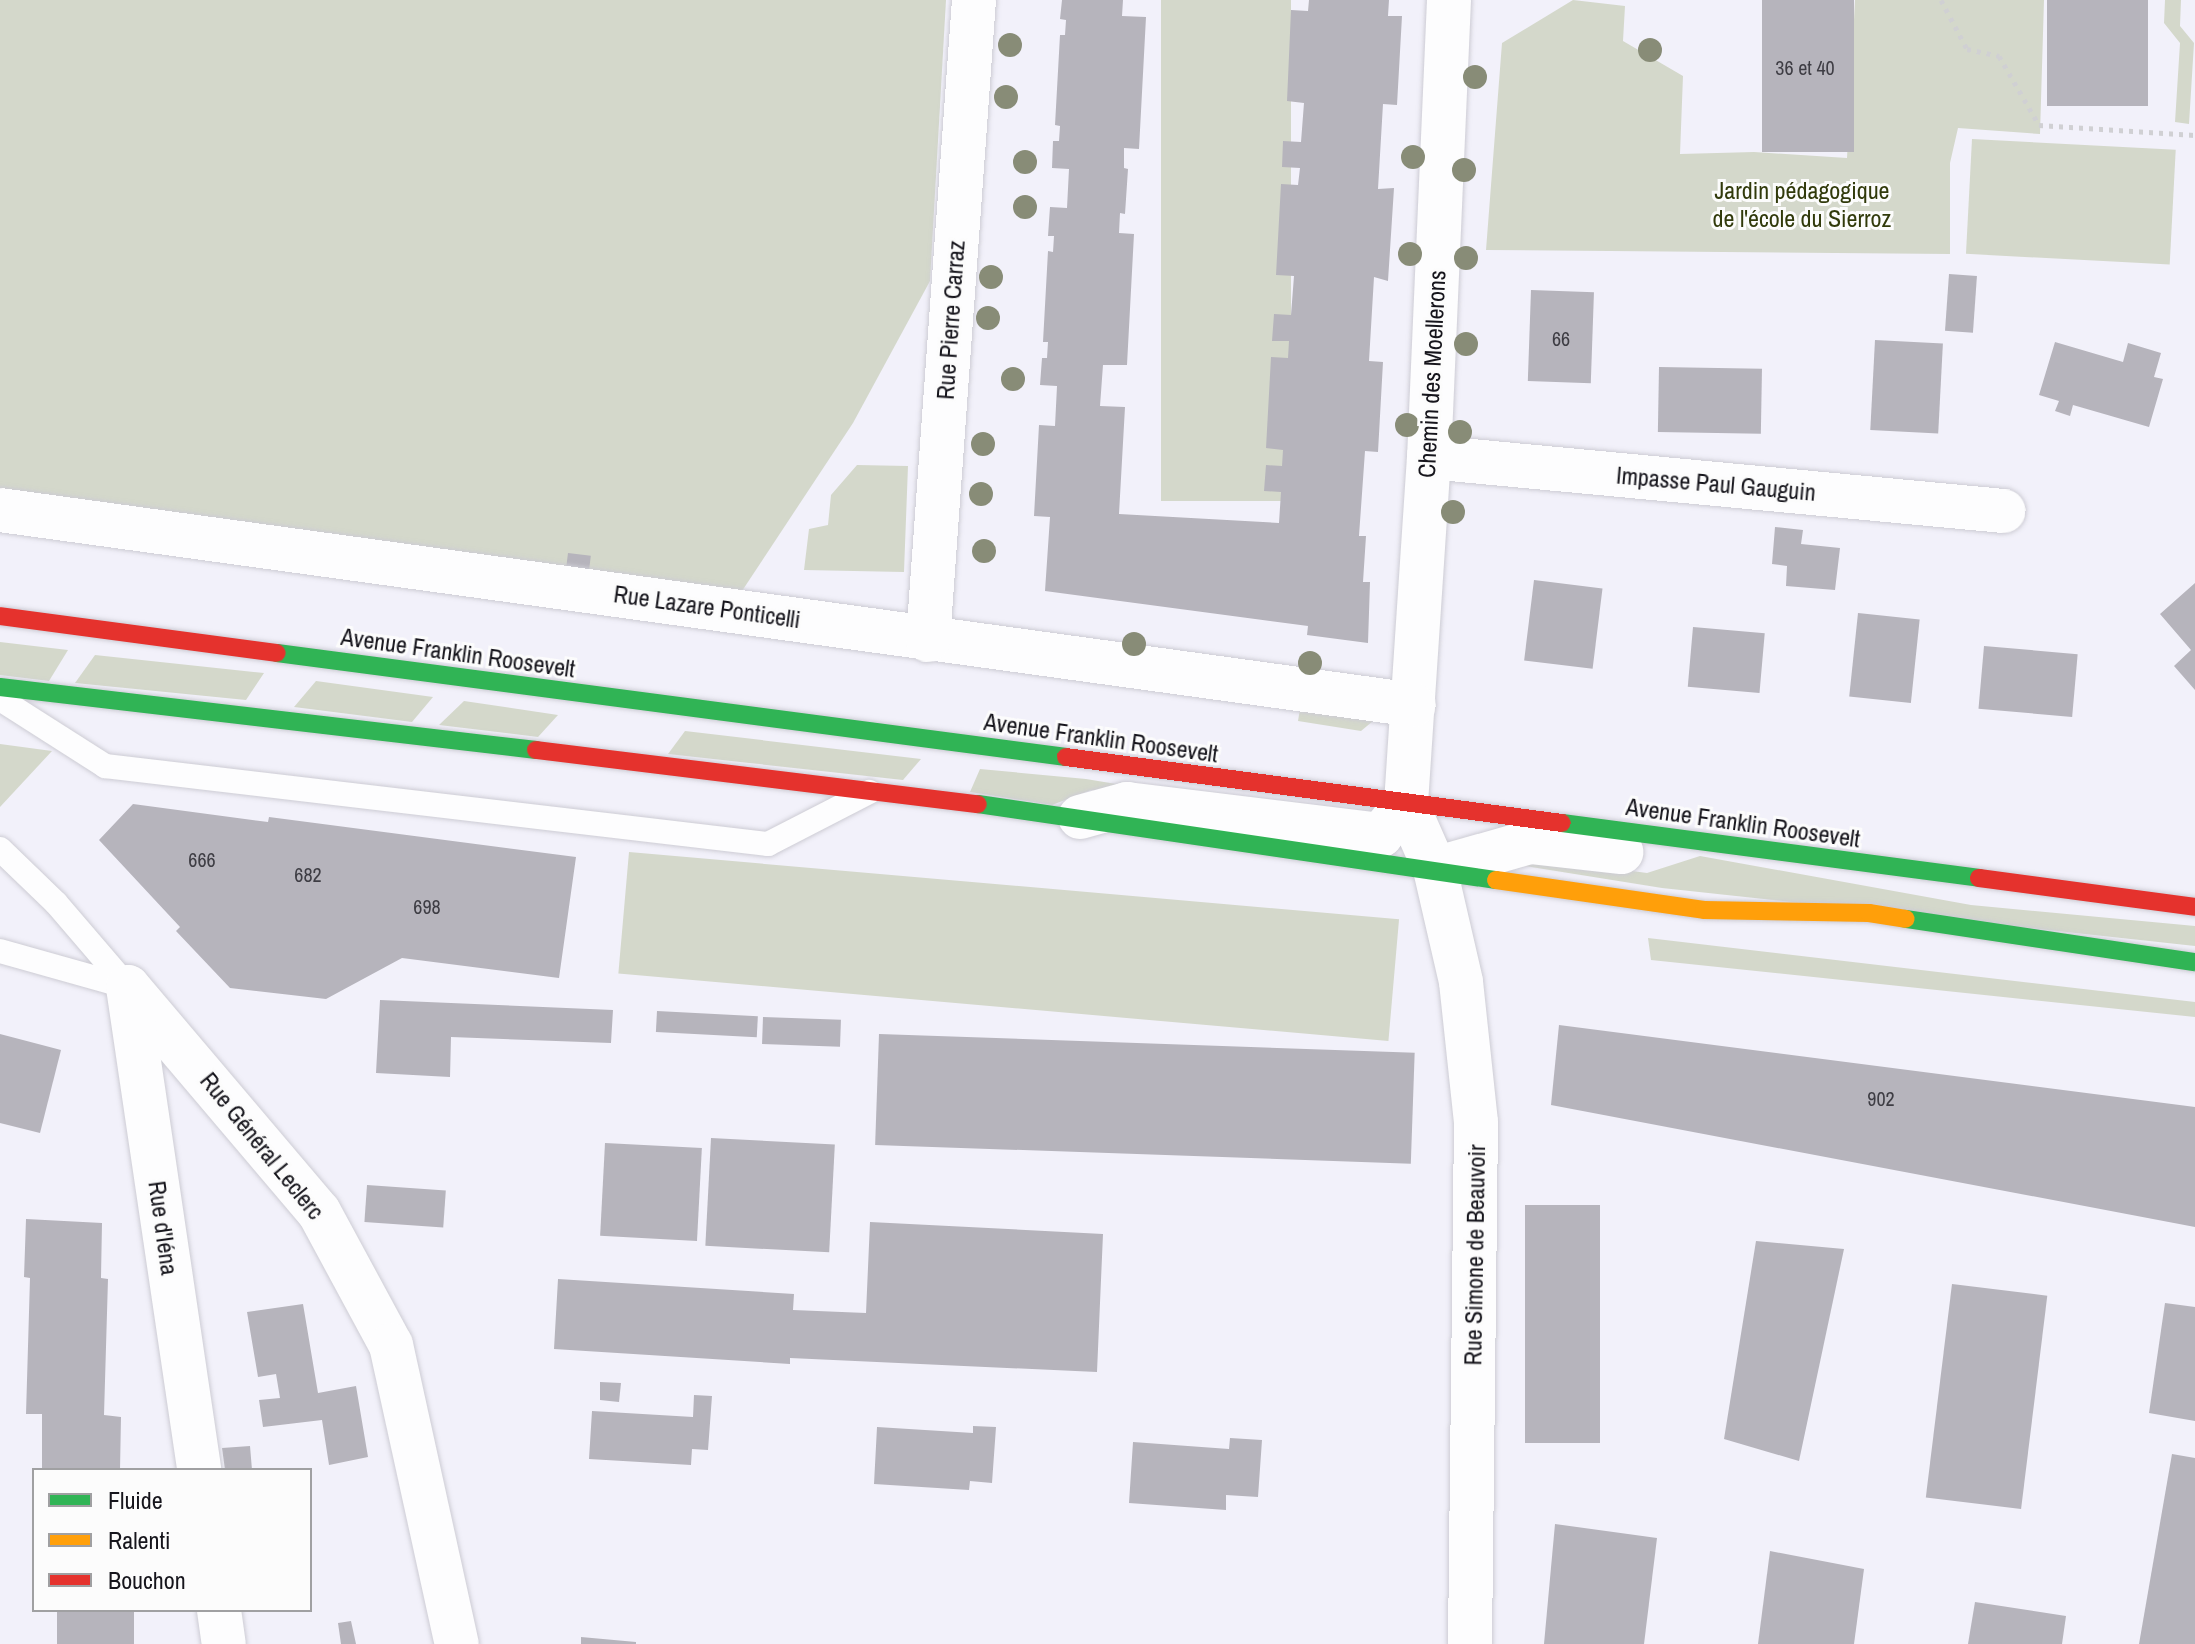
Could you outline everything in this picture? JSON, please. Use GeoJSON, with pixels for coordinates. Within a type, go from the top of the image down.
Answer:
{"type":"FeatureCollection","features":[{"type":"Feature","properties":{"kind":"main road","name":"Avenue Franklin Roosevelt"},"geometry":{"type":"LineString","coordinates":[[0,616],[2195,907]]}},
{"type":"Feature","properties":{"kind":"main road"},"geometry":{"type":"LineString","coordinates":[[0,687],[874,789],[1704,910],[1869,913],[2195,962]]}},
{"type":"Feature","properties":{"kind":"street","name":"Rue Pierre Carraz"},"geometry":{"type":"LineString","coordinates":[[928,640],[974,0]]}},
{"type":"Feature","properties":{"kind":"street","name":"Chemin des Moellerons"},"geometry":{"type":"LineString","coordinates":[[1406,803],[1429,457],[1449,0]]}},
{"type":"Feature","properties":{"kind":"street","name":"Impasse Paul Gauguin"},"geometry":{"type":"LineString","coordinates":[[1429,457],[2003,511]]}},
{"type":"Feature","properties":{"kind":"street","name":"Rue Lazare Ponticelli"},"geometry":{"type":"LineString","coordinates":[[0,510],[1414,705]]}},
{"type":"Feature","properties":{"kind":"street"},"geometry":{"type":"LineString","coordinates":[[1075,819],[1127,804],[1381,835],[1406,803]]}},
{"type":"Feature","properties":{"kind":"street","name":"Rue Simone de Beauvoir"},"geometry":{"type":"LineString","coordinates":[[1406,803],[1435,869],[1461,982],[1476,1122],[1470,1644]]}},
{"type":"Feature","properties":{"kind":"street"},"geometry":{"type":"LineString","coordinates":[[1435,869],[1530,842],[1639,855],[1669,838]]}},
{"type":"Feature","properties":{"kind":"street","name":"Rue d'Iéna"},"geometry":{"type":"LineString","coordinates":[[128,987],[199,1468]]}},
{"type":"Feature","properties":{"kind":"street","name":"Rue Général Leclerc"},"geometry":{"type":"LineString","coordinates":[[128,987],[319,1212],[391,1345],[457,1644]]}},
{"type":"Feature","properties":{"kind":"street"},"geometry":{"type":"LineString","coordinates":[[219,1612],[224,1644]]}},
{"type":"Feature","properties":{"kind":"lane"},"geometry":{"type":"LineString","coordinates":[[0,699],[105,766],[768,844],[874,789]]}},
{"type":"Feature","properties":{"kind":"lane"},"geometry":{"type":"LineString","coordinates":[[0,849],[56,903],[128,987]]}},
{"type":"Feature","properties":{"kind":"lane"},"geometry":{"type":"LineString","coordinates":[[0,951],[128,987]]}},
{"type":"Feature","properties":{"kind":"path"},"geometry":{"type":"LineString","coordinates":[[1941,0],[1967,49],[1999,56],[2039,125],[2195,135]]}},
{"type":"Feature","properties":{"kind":"green space"},"geometry":{"type":"Polygon","coordinates":[[[0,0],[946,0],[930,281],[853,423],[738,597],[0,499],[0,0]]]}},
{"type":"Feature","properties":{"kind":"green space"},"geometry":{"type":"Polygon","coordinates":[[[1161,0],[1291,0],[1291,501],[1161,501],[1161,0]]]}},
{"type":"Feature","properties":{"kind":"green space","name":"Jardin pédagogique de l'école du Sierroz"},"geometry":{"type":"Polygon","coordinates":[[[1573,0],[1625,6],[1623,41],[1683,76],[1680,154],[1754,152],[1847,158],[1855,0],[2044,0],[2040,134],[1958,128],[1950,163],[1950,254],[1486,250],[1502,43],[1573,0]]]}},
{"type":"Feature","properties":{"kind":"green space"},"geometry":{"type":"Polygon","coordinates":[[[2165,0],[2181,0],[2180,26],[2194,43],[2189,124],[2175,122],[2180,43],[2164,23],[2165,0]]]}},
{"type":"Feature","properties":{"kind":"green space"},"geometry":{"type":"Polygon","coordinates":[[[1972,139],[2176,150],[2170,265],[1966,254],[1972,139]]]}},
{"type":"Feature","properties":{"kind":"green space"},"geometry":{"type":"Polygon","coordinates":[[[857,465],[908,466],[904,572],[804,570],[809,529],[828,525],[831,495],[857,465]]]}},
{"type":"Feature","properties":{"kind":"green space"},"geometry":{"type":"Polygon","coordinates":[[[0,642],[68,650],[49,681],[0,675],[0,642]]]}},
{"type":"Feature","properties":{"kind":"green space"},"geometry":{"type":"Polygon","coordinates":[[[95,655],[264,673],[246,700],[75,683],[95,655]]]}},
{"type":"Feature","properties":{"kind":"green space"},"geometry":{"type":"Polygon","coordinates":[[[316,681],[433,697],[412,722],[294,707],[316,681]]]}},
{"type":"Feature","properties":{"kind":"green space"},"geometry":{"type":"Polygon","coordinates":[[[1302,697],[1373,721],[1361,731],[1298,721],[1302,697]]]}},
{"type":"Feature","properties":{"kind":"green space"},"geometry":{"type":"Polygon","coordinates":[[[464,701],[558,715],[538,737],[439,725],[464,701]]]}},
{"type":"Feature","properties":{"kind":"green space"},"geometry":{"type":"Polygon","coordinates":[[[685,731],[921,759],[903,780],[668,754],[685,731]]]}},
{"type":"Feature","properties":{"kind":"green space"},"geometry":{"type":"Polygon","coordinates":[[[0,744],[52,751],[0,807],[0,744]]]}},
{"type":"Feature","properties":{"kind":"green space"},"geometry":{"type":"Polygon","coordinates":[[[980,769],[1086,779],[1266,809],[1091,790],[1052,805],[970,792],[980,769]]]}},
{"type":"Feature","properties":{"kind":"green space"},"geometry":{"type":"Polygon","coordinates":[[[629,852],[1399,919],[1388,1041],[618,974],[629,852]]]}},
{"type":"Feature","properties":{"kind":"green space"},"geometry":{"type":"Polygon","coordinates":[[[1700,856],[1971,905],[2195,926],[2195,946],[1662,888],[1525,866],[1527,857],[1647,873],[1700,856]]]}},
{"type":"Feature","properties":{"kind":"green space"},"geometry":{"type":"Polygon","coordinates":[[[1648,938],[2195,1002],[2195,1017],[1651,960],[1648,938]]]}},
{"type":"Feature","properties":{"kind":"building"},"geometry":{"type":"Polygon","coordinates":[[[1062,0],[1123,0],[1122,16],[1146,17],[1139,149],[1124,148],[1124,168],[1128,169],[1125,214],[1120,213],[1119,233],[1134,234],[1127,365],[1103,365],[1100,406],[1125,407],[1119,514],[1279,523],[1281,492],[1264,491],[1266,465],[1282,466],[1283,450],[1266,448],[1271,357],[1288,358],[1289,341],[1272,341],[1274,314],[1291,315],[1294,276],[1276,275],[1281,184],[1298,185],[1300,168],[1282,167],[1283,141],[1301,142],[1304,103],[1287,101],[1291,10],[1308,11],[1309,0],[1389,0],[1388,16],[1402,16],[1397,105],[1383,104],[1378,189],[1394,188],[1388,281],[1374,277],[1369,361],[1383,362],[1378,452],[1365,451],[1359,536],[1366,536],[1363,582],[1370,582],[1368,643],[1307,635],[1308,626],[1045,591],[1050,517],[1034,516],[1039,425],[1055,426],[1057,386],[1040,385],[1042,358],[1047,358],[1048,342],[1043,342],[1048,251],[1053,252],[1054,236],[1048,236],[1050,207],[1067,208],[1069,169],[1052,168],[1053,141],[1059,141],[1060,126],[1055,125],[1060,35],[1065,35],[1066,20],[1060,19],[1062,0]]]}},
{"type":"Feature","properties":{"kind":"building"},"geometry":{"type":"Polygon","coordinates":[[[1762,0],[1854,0],[1854,152],[1762,152],[1762,0]]]}},
{"type":"Feature","properties":{"kind":"building"},"geometry":{"type":"Polygon","coordinates":[[[2047,0],[2148,0],[2148,106],[2047,106],[2047,0]]]}},
{"type":"Feature","properties":{"kind":"building"},"geometry":{"type":"Polygon","coordinates":[[[1949,274],[1977,276],[1973,333],[1945,331],[1949,274]]]}},
{"type":"Feature","properties":{"kind":"building"},"geometry":{"type":"Polygon","coordinates":[[[1531,290],[1594,292],[1591,383],[1528,381],[1531,290]]]}},
{"type":"Feature","properties":{"kind":"building"},"geometry":{"type":"Polygon","coordinates":[[[1875,340],[1943,344],[1938,433],[1870,430],[1875,340]]]}},
{"type":"Feature","properties":{"kind":"building"},"geometry":{"type":"Polygon","coordinates":[[[2055,342],[2123,362],[2128,343],[2161,353],[2154,377],[2163,379],[2149,427],[2073,405],[2070,416],[2055,411],[2059,401],[2039,395],[2055,342]]]}},
{"type":"Feature","properties":{"kind":"building"},"geometry":{"type":"Polygon","coordinates":[[[1659,367],[1762,369],[1761,434],[1658,432],[1659,367]]]}},
{"type":"Feature","properties":{"kind":"building"},"geometry":{"type":"Polygon","coordinates":[[[1775,527],[1803,530],[1801,544],[1840,548],[1835,590],[1786,586],[1787,566],[1772,564],[1775,527]]]}},
{"type":"Feature","properties":{"kind":"building"},"geometry":{"type":"Polygon","coordinates":[[[568,553],[591,556],[589,573],[566,570],[568,553]]]}},
{"type":"Feature","properties":{"kind":"building"},"geometry":{"type":"Polygon","coordinates":[[[1534,580],[1602,588],[1593,669],[1524,660],[1534,580]]]}},
{"type":"Feature","properties":{"kind":"building"},"geometry":{"type":"Polygon","coordinates":[[[2195,583],[2195,690],[2174,666],[2191,650],[2160,614],[2195,583]]]}},
{"type":"Feature","properties":{"kind":"building"},"geometry":{"type":"Polygon","coordinates":[[[1858,613],[1920,619],[1911,703],[1849,697],[1858,613]]]}},
{"type":"Feature","properties":{"kind":"building"},"geometry":{"type":"Polygon","coordinates":[[[1693,627],[1765,633],[1759,693],[1688,687],[1693,627]]]}},
{"type":"Feature","properties":{"kind":"building"},"geometry":{"type":"Polygon","coordinates":[[[1984,646],[2078,654],[2072,717],[1979,709],[1984,646]]]}},
{"type":"Feature","properties":{"kind":"building"},"geometry":{"type":"Polygon","coordinates":[[[133,804],[268,822],[269,817],[576,857],[559,978],[402,958],[326,999],[230,988],[176,931],[180,927],[99,840],[133,804]]]}},
{"type":"Feature","properties":{"kind":"building"},"geometry":{"type":"Polygon","coordinates":[[[380,1000],[613,1010],[611,1043],[451,1037],[450,1077],[376,1073],[380,1000]]]}},
{"type":"Feature","properties":{"kind":"building"},"geometry":{"type":"Polygon","coordinates":[[[657,1011],[758,1016],[757,1037],[656,1032],[657,1011]]]}},
{"type":"Feature","properties":{"kind":"building"},"geometry":{"type":"Polygon","coordinates":[[[763,1017],[841,1020],[840,1047],[762,1044],[763,1017]]]}},
{"type":"Feature","properties":{"kind":"building"},"geometry":{"type":"Polygon","coordinates":[[[1559,1025],[2195,1107],[2195,1227],[1551,1105],[1559,1025]]]}},
{"type":"Feature","properties":{"kind":"building"},"geometry":{"type":"Polygon","coordinates":[[[0,1034],[61,1050],[40,1133],[0,1123],[0,1034]]]}},
{"type":"Feature","properties":{"kind":"building"},"geometry":{"type":"Polygon","coordinates":[[[879,1034],[1415,1053],[1411,1164],[875,1145],[879,1034]]]}},
{"type":"Feature","properties":{"kind":"building"},"geometry":{"type":"Polygon","coordinates":[[[711,1138],[835,1144],[829,1252],[705,1246],[711,1138]]]}},
{"type":"Feature","properties":{"kind":"building"},"geometry":{"type":"Polygon","coordinates":[[[605,1143],[702,1148],[697,1241],[600,1236],[605,1143]]]}},
{"type":"Feature","properties":{"kind":"building"},"geometry":{"type":"Polygon","coordinates":[[[367,1185],[446,1191],[443,1227],[364,1222],[367,1185]]]}},
{"type":"Feature","properties":{"kind":"building"},"geometry":{"type":"Polygon","coordinates":[[[1525,1205],[1600,1205],[1600,1443],[1525,1443],[1525,1205]]]}},
{"type":"Feature","properties":{"kind":"building"},"geometry":{"type":"Polygon","coordinates":[[[26,1219],[102,1223],[101,1278],[108,1279],[104,1415],[121,1417],[120,1468],[42,1468],[42,1414],[26,1414],[30,1278],[24,1277],[26,1219]]]}},
{"type":"Feature","properties":{"kind":"building"},"geometry":{"type":"Polygon","coordinates":[[[870,1222],[1103,1234],[1097,1372],[790,1358],[790,1364],[554,1349],[558,1279],[794,1294],[793,1310],[866,1313],[870,1222]]]}},
{"type":"Feature","properties":{"kind":"building"},"geometry":{"type":"Polygon","coordinates":[[[1756,1241],[1844,1249],[1799,1461],[1724,1439],[1756,1241]]]}},
{"type":"Feature","properties":{"kind":"building"},"geometry":{"type":"Polygon","coordinates":[[[1952,1284],[2047,1296],[2021,1509],[1926,1497],[1952,1284]]]}},
{"type":"Feature","properties":{"kind":"building"},"geometry":{"type":"Polygon","coordinates":[[[2165,1303],[2195,1307],[2195,1421],[2149,1413],[2165,1303]]]}},
{"type":"Feature","properties":{"kind":"building"},"geometry":{"type":"Polygon","coordinates":[[[303,1304],[318,1393],[356,1386],[368,1457],[329,1465],[322,1420],[263,1427],[259,1400],[280,1398],[276,1374],[258,1377],[247,1312],[303,1304]]]}},
{"type":"Feature","properties":{"kind":"building"},"geometry":{"type":"Polygon","coordinates":[[[600,1382],[621,1383],[619,1402],[600,1400],[600,1382]]]}},
{"type":"Feature","properties":{"kind":"building"},"geometry":{"type":"Polygon","coordinates":[[[694,1395],[712,1396],[708,1450],[692,1449],[691,1465],[589,1459],[592,1411],[693,1417],[694,1395]]]}},
{"type":"Feature","properties":{"kind":"building"},"geometry":{"type":"Polygon","coordinates":[[[973,1426],[996,1427],[992,1483],[970,1481],[969,1490],[874,1484],[877,1427],[973,1433],[973,1426]]]}},
{"type":"Feature","properties":{"kind":"building"},"geometry":{"type":"Polygon","coordinates":[[[1230,1438],[1262,1440],[1258,1497],[1226,1495],[1226,1510],[1129,1503],[1133,1442],[1229,1449],[1230,1438]]]}},
{"type":"Feature","properties":{"kind":"building"},"geometry":{"type":"Polygon","coordinates":[[[250,1446],[252,1468],[225,1468],[222,1448],[250,1446]]]}},
{"type":"Feature","properties":{"kind":"building"},"geometry":{"type":"Polygon","coordinates":[[[2172,1454],[2195,1458],[2195,1644],[2139,1644],[2172,1454]]]}},
{"type":"Feature","properties":{"kind":"building"},"geometry":{"type":"Polygon","coordinates":[[[1555,1524],[1657,1538],[1644,1644],[1544,1644],[1555,1524]]]}},
{"type":"Feature","properties":{"kind":"building"},"geometry":{"type":"Polygon","coordinates":[[[1770,1551],[1864,1569],[1854,1644],[1758,1644],[1770,1551]]]}},
{"type":"Feature","properties":{"kind":"building"},"geometry":{"type":"Polygon","coordinates":[[[1975,1602],[2066,1616],[2062,1644],[1968,1644],[1975,1602]]]}},
{"type":"Feature","properties":{"kind":"building"},"geometry":{"type":"Polygon","coordinates":[[[57,1612],[134,1612],[134,1644],[57,1644],[57,1612]]]}},
{"type":"Feature","properties":{"kind":"building"},"geometry":{"type":"Polygon","coordinates":[[[351,1621],[356,1644],[341,1644],[338,1623],[351,1621]]]}},
{"type":"Feature","properties":{"kind":"building"},"geometry":{"type":"Polygon","coordinates":[[[581,1637],[636,1642],[636,1644],[581,1644],[581,1637]]]}},
{"type":"Feature","properties":{"kind":"traffic: fast"},"geometry":{"type":"LineString","coordinates":[[277,653],[1066,757]]}},
{"type":"Feature","properties":{"kind":"traffic: fast"},"geometry":{"type":"LineString","coordinates":[[0,687],[536,750]]}},
{"type":"Feature","properties":{"kind":"traffic: fast"},"geometry":{"type":"LineString","coordinates":[[978,804],[1496,880]]}},
{"type":"Feature","properties":{"kind":"traffic: fast"},"geometry":{"type":"LineString","coordinates":[[1562,823],[1979,878]]}},
{"type":"Feature","properties":{"kind":"traffic: fast"},"geometry":{"type":"LineString","coordinates":[[1906,919],[2195,962]]}},
{"type":"Feature","properties":{"kind":"traffic: slow"},"geometry":{"type":"LineString","coordinates":[[1496,880],[1704,910],[1869,913],[1906,919]]}},
{"type":"Feature","properties":{"kind":"traffic: jam"},"geometry":{"type":"LineString","coordinates":[[0,616],[277,653]]}},
{"type":"Feature","properties":{"kind":"traffic: jam"},"geometry":{"type":"LineString","coordinates":[[536,750],[978,804]]}},
{"type":"Feature","properties":{"kind":"traffic: jam"},"geometry":{"type":"LineString","coordinates":[[1066,757],[1562,823]]}},
{"type":"Feature","properties":{"kind":"traffic: jam"},"geometry":{"type":"LineString","coordinates":[[1979,878],[2195,907]]}}]}
